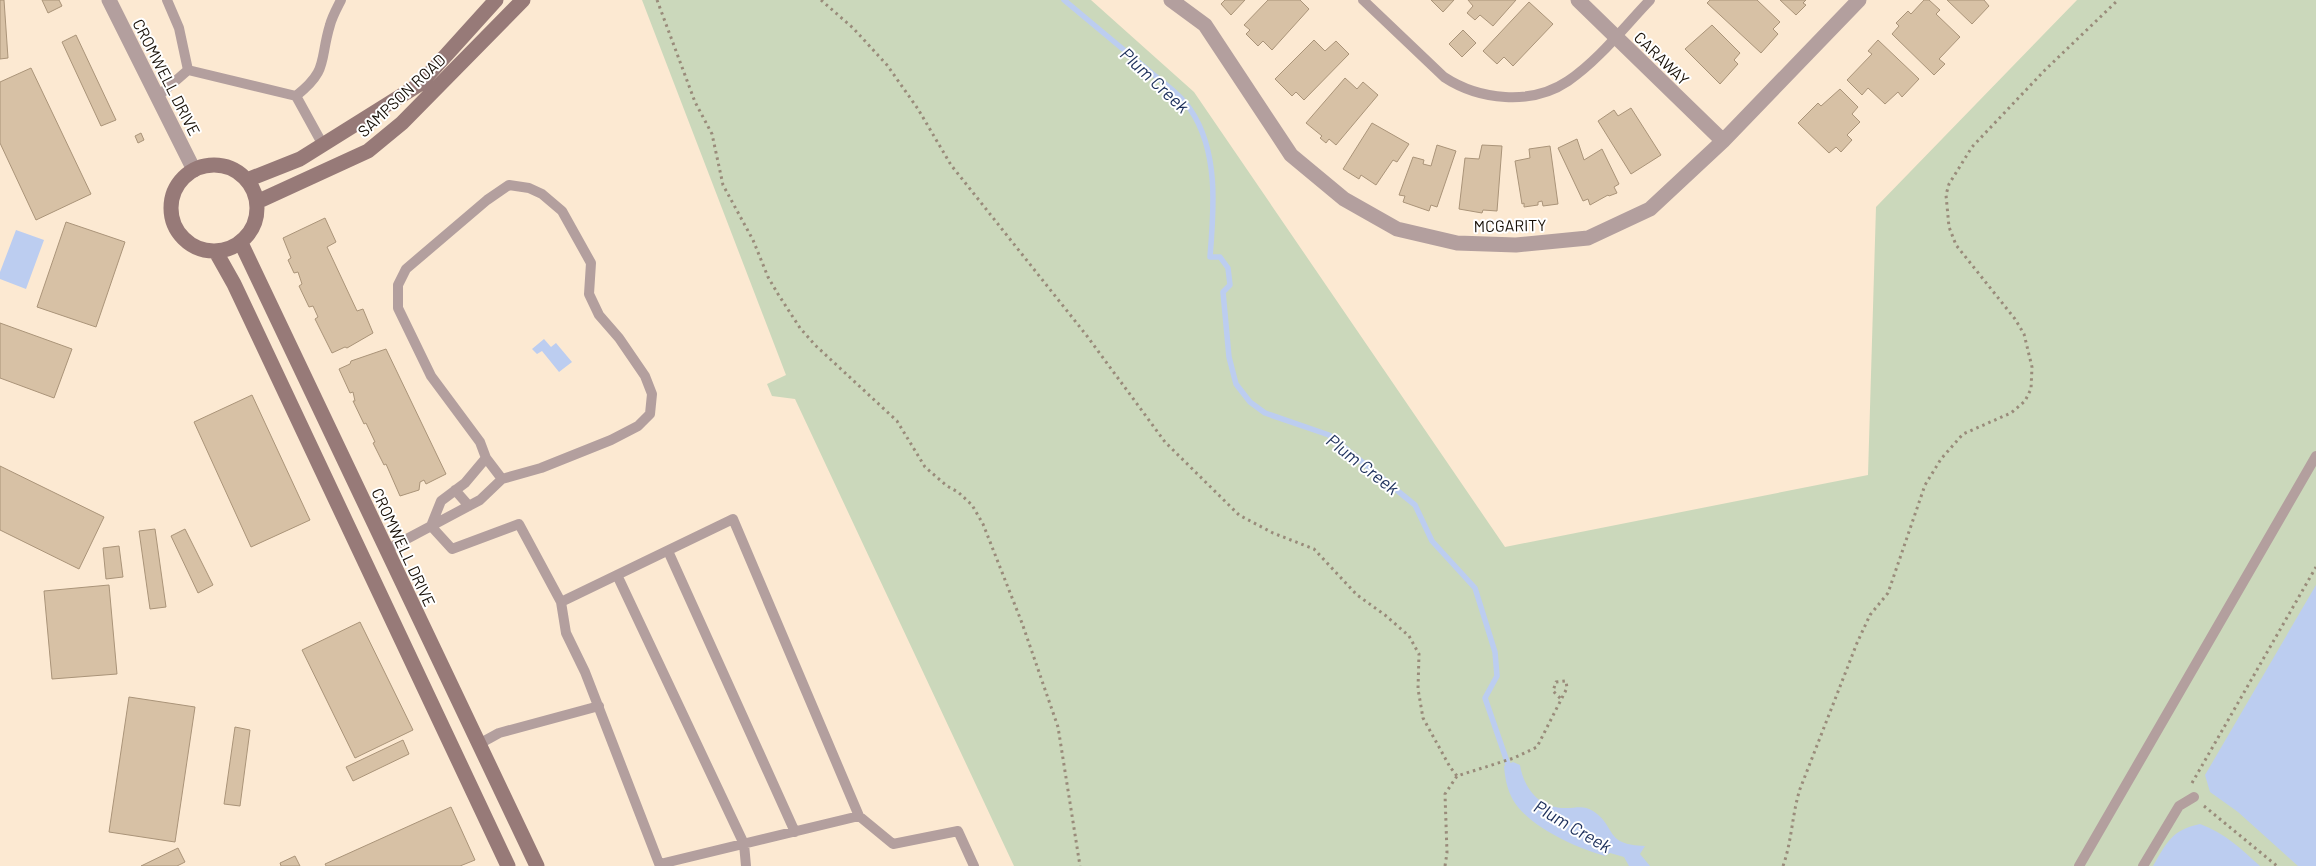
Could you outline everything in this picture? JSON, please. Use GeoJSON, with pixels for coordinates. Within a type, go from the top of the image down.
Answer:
{"type":"FeatureCollection","features":[{"type":"Feature","properties":{"kind":"street","name":"CROMWELL DRIVE"},"geometry":{"type":"LineString","coordinates":[[109,0],[194,170]]}},
{"type":"Feature","properties":{"kind":"street","name":"SAMPSON ROAD"},"geometry":{"type":"LineString","coordinates":[[247,180],[300,159],[420,84],[496,0]]}},
{"type":"Feature","properties":{"kind":"street","name":"SAMPSON ROAD"},"geometry":{"type":"LineString","coordinates":[[257,202],[368,151],[402,123],[523,0]]}},
{"type":"Feature","properties":{"kind":"street","name":"MCGARITY"},"geometry":{"type":"LineString","coordinates":[[1172,0],[1205,25],[1291,155],[1344,199],[1397,229],[1457,243],[1516,246],[1588,238],[1650,210],[1723,141],[1859,0]]}},
{"type":"Feature","properties":{"kind":"street","name":"CARAWAY"},"geometry":{"type":"LineString","coordinates":[[1578,0],[1723,141]]}},
{"type":"Feature","properties":{"kind":"street"},"geometry":{"type":"LineString","coordinates":[[208,165],[236,170],[254,190],[257,202],[254,225],[241,243],[229,249],[216,252],[203,251],[192,246],[182,238],[174,227],[170,214],[175,189],[183,178],[194,170],[208,165]]}},
{"type":"Feature","properties":{"kind":"street","name":"CROMWELL DRIVE"},"geometry":{"type":"LineString","coordinates":[[241,243],[537,866]]}},
{"type":"Feature","properties":{"kind":"street"},"geometry":{"type":"LineString","coordinates":[[216,252],[234,284],[508,866]]}},
{"type":"Feature","properties":{"kind":"lane"},"geometry":{"type":"LineString","coordinates":[[167,0],[179,28],[188,70]]}},
{"type":"Feature","properties":{"kind":"lane"},"geometry":{"type":"LineString","coordinates":[[296,96],[312,83],[323,65],[330,25],[341,0]]}},
{"type":"Feature","properties":{"kind":"lane"},"geometry":{"type":"LineString","coordinates":[[1363,0],[1444,76],[1459,86],[1489,96],[1519,96],[1552,89],[1567,82],[1650,0]]}},
{"type":"Feature","properties":{"kind":"lane"},"geometry":{"type":"LineString","coordinates":[[157,97],[188,70]]}},
{"type":"Feature","properties":{"kind":"lane"},"geometry":{"type":"LineString","coordinates":[[188,70],[296,96],[322,145]]}},
{"type":"Feature","properties":{"kind":"lane"},"geometry":{"type":"LineString","coordinates":[[386,550],[480,500],[502,479],[541,468],[611,440],[638,426],[650,414],[652,394],[644,376],[619,338],[599,315],[589,294],[592,263],[562,212],[542,194],[529,188],[509,185],[487,200],[406,269],[398,285],[398,308],[431,376],[480,442],[486,458],[502,479]]}},
{"type":"Feature","properties":{"kind":"lane"},"geometry":{"type":"LineString","coordinates":[[2079,866],[2316,456]]}},
{"type":"Feature","properties":{"kind":"lane"},"geometry":{"type":"LineString","coordinates":[[431,526],[441,502],[486,458]]}},
{"type":"Feature","properties":{"kind":"lane"},"geometry":{"type":"LineString","coordinates":[[455,490],[469,506]]}},
{"type":"Feature","properties":{"kind":"lane"},"geometry":{"type":"LineString","coordinates":[[561,602],[733,519],[859,816],[893,844],[958,831],[974,866]]}},
{"type":"Feature","properties":{"kind":"lane"},"geometry":{"type":"LineString","coordinates":[[431,526],[452,549],[519,524],[561,602],[566,633],[599,706],[660,865],[859,816]]}},
{"type":"Feature","properties":{"kind":"lane"},"geometry":{"type":"LineString","coordinates":[[668,550],[795,832]]}},
{"type":"Feature","properties":{"kind":"lane"},"geometry":{"type":"LineString","coordinates":[[617,575],[744,844],[746,866]]}},
{"type":"Feature","properties":{"kind":"lane"},"geometry":{"type":"LineString","coordinates":[[479,744],[499,733],[599,706]]}},
{"type":"Feature","properties":{"kind":"lane"},"geometry":{"type":"LineString","coordinates":[[2143,866],[2179,806],[2194,797]]}},
{"type":"Feature","properties":{"kind":"path"},"geometry":{"type":"LineString","coordinates":[[656,0],[695,102],[712,134],[723,185],[754,240],[768,278],[815,346],[897,421],[925,467],[965,498],[972,505],[983,524],[1022,623],[1058,727],[1080,866]]}},
{"type":"Feature","properties":{"kind":"path"},"geometry":{"type":"LineString","coordinates":[[821,0],[853,28],[887,65],[918,109],[951,165],[1087,336],[1165,442],[1239,515],[1268,531],[1314,549],[1353,591],[1409,636],[1419,654],[1418,689],[1423,718],[1458,776]]}},
{"type":"Feature","properties":{"kind":"path"},"geometry":{"type":"LineString","coordinates":[[1783,866],[1791,836],[1794,807],[1800,789],[1857,643],[1870,615],[1888,593],[1925,485],[1941,459],[1963,434],[2011,413],[2025,401],[2031,389],[2032,367],[2024,334],[2016,319],[1956,245],[1949,228],[1946,195],[1949,184],[1972,147],[2044,71],[2118,0]]}},
{"type":"Feature","properties":{"kind":"path"},"geometry":{"type":"LineString","coordinates":[[2277,866],[2194,797],[2192,783],[2316,567]]}},
{"type":"Feature","properties":{"kind":"path"},"geometry":{"type":"LineString","coordinates":[[1445,866],[1448,853],[1445,794],[1458,776],[1499,764],[1537,747],[1567,688],[1566,682],[1556,682],[1553,691],[1561,699]]}},
{"type":"Feature","properties":{"kind":"green space"},"geometry":{"type":"Polygon","coordinates":[[[642,0],[1091,0],[1194,92],[1505,547],[1868,475],[1876,207],[2077,0],[2316,0],[2316,866],[1014,866],[795,399],[772,396],[767,384],[786,375],[642,0]]]}},
{"type":"Feature","properties":{"kind":"water"},"geometry":{"type":"Polygon","coordinates":[[[16,230],[44,240],[26,289],[0,279],[0,272],[16,230]]]}},
{"type":"Feature","properties":{"kind":"water"},"geometry":{"type":"Polygon","coordinates":[[[544,339],[551,347],[556,343],[572,362],[559,372],[542,351],[537,354],[532,349],[544,339]]]}},
{"type":"Feature","properties":{"kind":"water"},"geometry":{"type":"Polygon","coordinates":[[[2316,585],[2316,866],[2298,866],[2238,812],[2210,792],[2205,775],[2316,585]]]}},
{"type":"Feature","properties":{"kind":"water"},"geometry":{"type":"Polygon","coordinates":[[[1513,762],[1520,765],[1525,782],[1541,801],[1557,807],[1583,807],[1590,809],[1600,817],[1617,839],[1632,845],[1645,846],[1640,854],[1650,866],[1629,866],[1624,857],[1610,853],[1605,856],[1581,848],[1554,835],[1530,819],[1520,810],[1508,788],[1504,766],[1513,762]]]}},
{"type":"Feature","properties":{"kind":"water"},"geometry":{"type":"Polygon","coordinates":[[[2200,824],[2225,837],[2260,866],[2153,866],[2171,838],[2183,830],[2200,824]]]}},
{"type":"Feature","properties":{"kind":"building"},"geometry":{"type":"Polygon","coordinates":[[[0,0],[4,0],[8,58],[0,59],[0,0]]]}},
{"type":"Feature","properties":{"kind":"building"},"geometry":{"type":"Polygon","coordinates":[[[42,0],[59,0],[62,6],[48,13],[42,0]]]}},
{"type":"Feature","properties":{"kind":"building"},"geometry":{"type":"Polygon","coordinates":[[[1225,0],[1245,0],[1231,15],[1221,4],[1225,0]]]}},
{"type":"Feature","properties":{"kind":"building"},"geometry":{"type":"Polygon","coordinates":[[[1268,0],[1300,0],[1309,9],[1272,50],[1263,41],[1258,46],[1246,34],[1250,30],[1244,25],[1268,0]]]}},
{"type":"Feature","properties":{"kind":"building"},"geometry":{"type":"Polygon","coordinates":[[[1431,0],[1454,0],[1443,12],[1431,0]]]}},
{"type":"Feature","properties":{"kind":"building"},"geometry":{"type":"Polygon","coordinates":[[[1468,0],[1516,0],[1493,26],[1480,15],[1475,20],[1467,13],[1473,6],[1468,0]]]}},
{"type":"Feature","properties":{"kind":"building"},"geometry":{"type":"Polygon","coordinates":[[[1710,0],[1757,0],[1780,22],[1773,29],[1778,34],[1761,53],[1707,3],[1710,0]]]}},
{"type":"Feature","properties":{"kind":"building"},"geometry":{"type":"Polygon","coordinates":[[[1780,0],[1806,0],[1803,3],[1806,5],[1796,15],[1780,0]]]}},
{"type":"Feature","properties":{"kind":"building"},"geometry":{"type":"Polygon","coordinates":[[[1924,0],[1929,0],[1940,10],[1936,14],[1960,37],[1939,59],[1945,64],[1934,75],[1892,34],[1899,26],[1896,23],[1908,11],[1911,14],[1924,0]]]}},
{"type":"Feature","properties":{"kind":"building"},"geometry":{"type":"Polygon","coordinates":[[[1947,0],[1984,0],[1989,6],[1972,24],[1947,0]]]}},
{"type":"Feature","properties":{"kind":"building"},"geometry":{"type":"Polygon","coordinates":[[[1529,2],[1553,24],[1513,66],[1504,57],[1497,64],[1483,51],[1529,2]]]}},
{"type":"Feature","properties":{"kind":"building"},"geometry":{"type":"Polygon","coordinates":[[[1712,25],[1740,53],[1734,60],[1738,64],[1720,84],[1685,49],[1712,25]]]}},
{"type":"Feature","properties":{"kind":"building"},"geometry":{"type":"Polygon","coordinates":[[[1463,30],[1476,43],[1462,57],[1449,44],[1463,30]]]}},
{"type":"Feature","properties":{"kind":"building"},"geometry":{"type":"Polygon","coordinates":[[[76,35],[116,120],[101,126],[62,42],[76,35]]]}},
{"type":"Feature","properties":{"kind":"building"},"geometry":{"type":"Polygon","coordinates":[[[1314,40],[1325,51],[1336,41],[1349,54],[1304,100],[1296,92],[1292,96],[1275,79],[1314,40]]]}},
{"type":"Feature","properties":{"kind":"building"},"geometry":{"type":"Polygon","coordinates":[[[1878,40],[1919,79],[1902,97],[1898,92],[1885,104],[1868,88],[1862,95],[1847,80],[1872,54],[1868,51],[1878,40]]]}},
{"type":"Feature","properties":{"kind":"building"},"geometry":{"type":"Polygon","coordinates":[[[31,68],[91,194],[36,220],[0,143],[0,82],[31,68]]]}},
{"type":"Feature","properties":{"kind":"building"},"geometry":{"type":"Polygon","coordinates":[[[1345,78],[1357,89],[1363,82],[1378,95],[1336,145],[1329,139],[1326,143],[1320,138],[1322,136],[1306,123],[1345,78]]]}},
{"type":"Feature","properties":{"kind":"building"},"geometry":{"type":"Polygon","coordinates":[[[1840,89],[1858,107],[1852,114],[1860,122],[1847,135],[1852,140],[1841,152],[1836,147],[1829,153],[1798,123],[1818,103],[1821,106],[1840,89]]]}},
{"type":"Feature","properties":{"kind":"building"},"geometry":{"type":"Polygon","coordinates":[[[1631,108],[1661,155],[1631,174],[1598,121],[1614,110],[1618,116],[1631,108]]]}},
{"type":"Feature","properties":{"kind":"building"},"geometry":{"type":"Polygon","coordinates":[[[1372,123],[1409,144],[1397,162],[1393,160],[1376,185],[1361,175],[1359,179],[1343,169],[1372,123]]]}},
{"type":"Feature","properties":{"kind":"building"},"geometry":{"type":"Polygon","coordinates":[[[141,133],[144,140],[138,143],[135,136],[141,133]]]}},
{"type":"Feature","properties":{"kind":"building"},"geometry":{"type":"Polygon","coordinates":[[[1577,139],[1584,160],[1602,149],[1619,184],[1614,187],[1617,193],[1608,195],[1590,205],[1588,199],[1583,201],[1558,148],[1577,139]]]}},
{"type":"Feature","properties":{"kind":"building"},"geometry":{"type":"Polygon","coordinates":[[[1437,145],[1456,151],[1437,207],[1431,205],[1429,211],[1403,202],[1405,196],[1399,195],[1413,157],[1424,160],[1423,164],[1431,166],[1437,145]]]}},
{"type":"Feature","properties":{"kind":"building"},"geometry":{"type":"Polygon","coordinates":[[[1482,145],[1502,146],[1497,211],[1483,210],[1482,213],[1459,209],[1465,158],[1479,159],[1482,145]]]}},
{"type":"Feature","properties":{"kind":"building"},"geometry":{"type":"Polygon","coordinates":[[[1550,146],[1558,204],[1543,206],[1542,201],[1538,202],[1538,205],[1524,207],[1515,161],[1530,158],[1529,149],[1550,146]]]}},
{"type":"Feature","properties":{"kind":"building"},"geometry":{"type":"Polygon","coordinates":[[[325,218],[336,242],[327,247],[357,311],[363,309],[373,333],[347,348],[345,347],[332,353],[315,319],[318,317],[313,306],[309,307],[299,286],[302,284],[298,272],[294,273],[288,260],[291,258],[283,238],[325,218]]]}},
{"type":"Feature","properties":{"kind":"building"},"geometry":{"type":"Polygon","coordinates":[[[66,222],[125,242],[96,327],[37,307],[66,222]]]}},
{"type":"Feature","properties":{"kind":"building"},"geometry":{"type":"Polygon","coordinates":[[[0,323],[72,349],[54,398],[0,378],[0,323]]]}},
{"type":"Feature","properties":{"kind":"building"},"geometry":{"type":"Polygon","coordinates":[[[386,349],[446,474],[426,484],[424,480],[420,482],[419,490],[400,496],[386,464],[384,465],[373,443],[375,442],[366,423],[364,424],[353,401],[355,401],[353,392],[350,393],[339,369],[350,364],[351,361],[386,349]]]}},
{"type":"Feature","properties":{"kind":"building"},"geometry":{"type":"Polygon","coordinates":[[[252,395],[310,520],[251,547],[194,422],[252,395]]]}},
{"type":"Feature","properties":{"kind":"building"},"geometry":{"type":"Polygon","coordinates":[[[0,466],[104,517],[79,569],[0,530],[0,466]]]}},
{"type":"Feature","properties":{"kind":"building"},"geometry":{"type":"Polygon","coordinates":[[[155,529],[166,607],[150,609],[139,531],[155,529]]]}},
{"type":"Feature","properties":{"kind":"building"},"geometry":{"type":"Polygon","coordinates":[[[185,529],[213,585],[198,593],[171,536],[185,529]]]}},
{"type":"Feature","properties":{"kind":"building"},"geometry":{"type":"Polygon","coordinates":[[[119,546],[123,577],[106,579],[103,548],[119,546]]]}},
{"type":"Feature","properties":{"kind":"building"},"geometry":{"type":"Polygon","coordinates":[[[109,585],[117,674],[52,679],[44,591],[109,585]]]}},
{"type":"Feature","properties":{"kind":"building"},"geometry":{"type":"Polygon","coordinates":[[[360,622],[413,730],[355,758],[302,650],[360,622]]]}},
{"type":"Feature","properties":{"kind":"building"},"geometry":{"type":"Polygon","coordinates":[[[129,697],[195,707],[175,842],[109,832],[129,697]]]}},
{"type":"Feature","properties":{"kind":"building"},"geometry":{"type":"Polygon","coordinates":[[[235,727],[250,730],[240,806],[224,804],[235,727]]]}},
{"type":"Feature","properties":{"kind":"building"},"geometry":{"type":"Polygon","coordinates":[[[403,740],[409,754],[353,781],[346,767],[403,740]]]}},
{"type":"Feature","properties":{"kind":"building"},"geometry":{"type":"Polygon","coordinates":[[[451,807],[475,860],[460,866],[326,866],[325,864],[451,807]]]}},
{"type":"Feature","properties":{"kind":"building"},"geometry":{"type":"Polygon","coordinates":[[[178,848],[185,862],[177,866],[141,866],[178,848]]]}},
{"type":"Feature","properties":{"kind":"building"},"geometry":{"type":"Polygon","coordinates":[[[295,856],[300,866],[281,866],[280,863],[295,856]]]}},
{"type":"Feature","properties":{"kind":"waterway","name":"Plum Creek"},"geometry":{"type":"LineString","coordinates":[[1064,0],[1176,93],[1190,109],[1199,125],[1206,143],[1212,181],[1213,220],[1210,257],[1220,257],[1228,268],[1230,285],[1223,292],[1229,357],[1236,384],[1250,402],[1265,413],[1329,435],[1415,505],[1432,541],[1475,588],[1495,652],[1497,676],[1485,698],[1510,770]]}}]}
